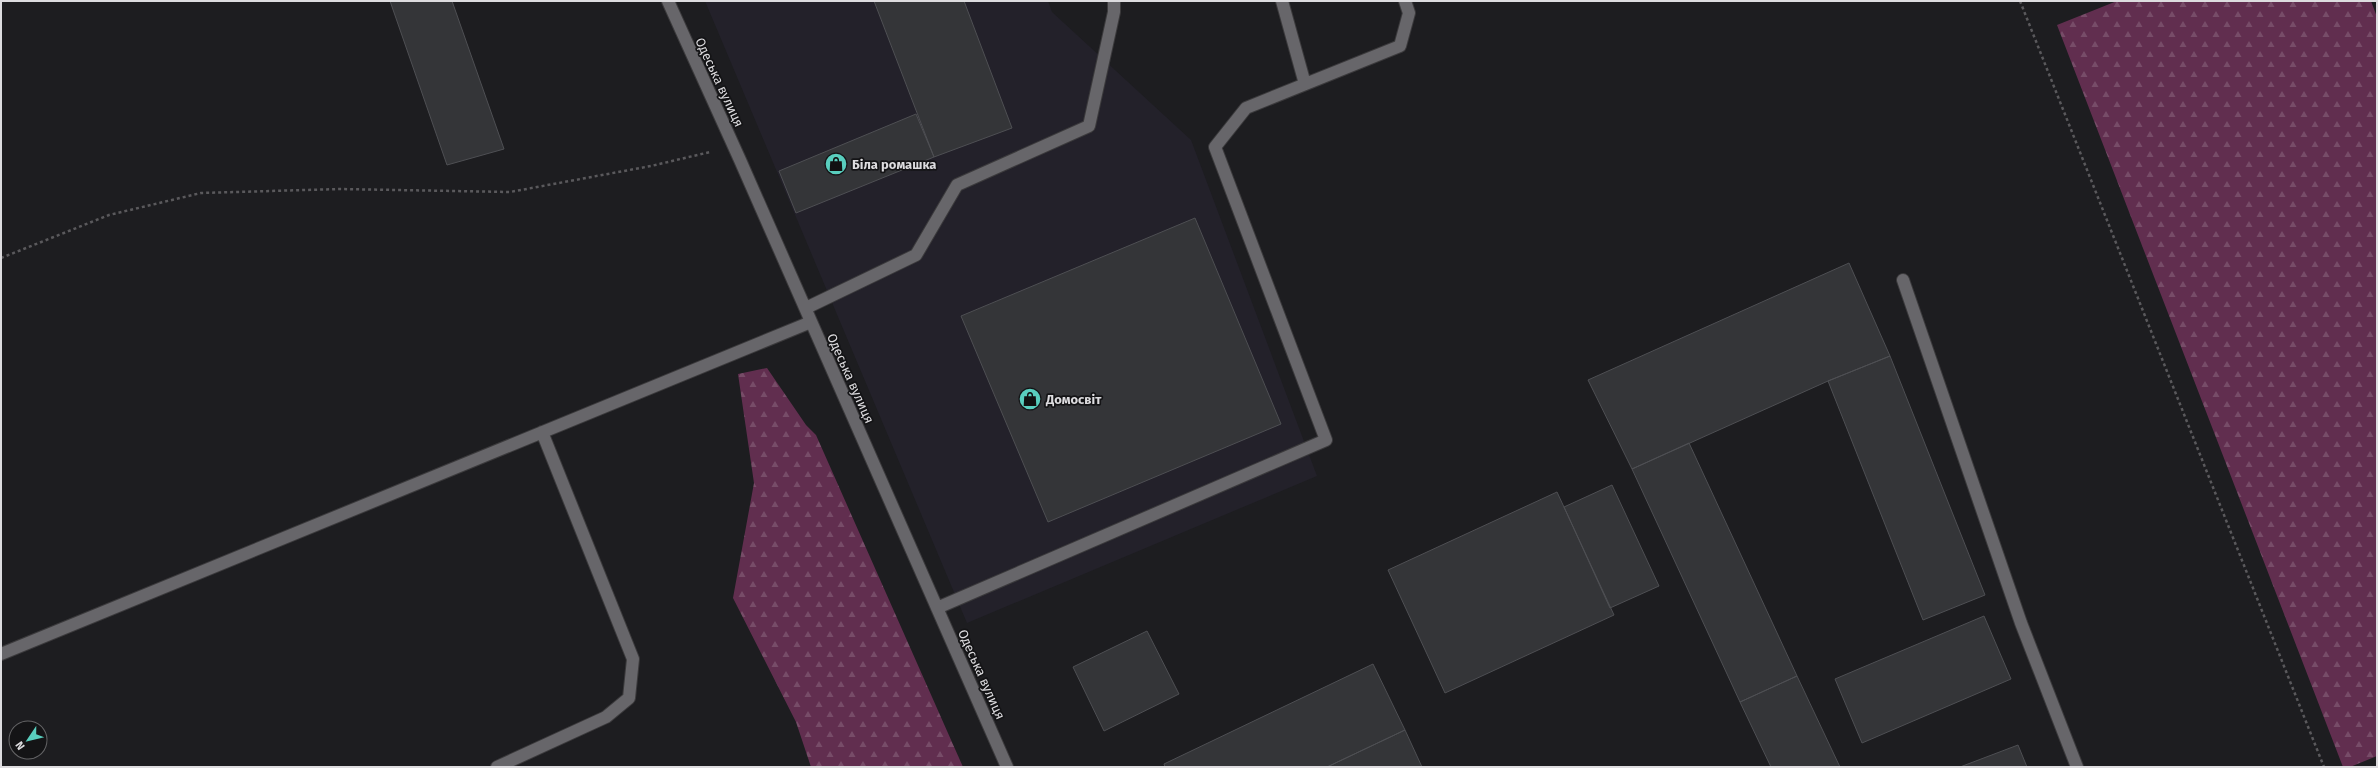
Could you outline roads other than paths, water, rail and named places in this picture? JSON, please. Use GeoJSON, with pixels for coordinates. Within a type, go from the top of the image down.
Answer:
{"type":"FeatureCollection","features":[{"type":"Feature","properties":{"kind":"street","name":"Одеська вулиця"},"geometry":{"type":"LineString","coordinates":[[668,1],[806,308],[1007,767]]}},
{"type":"Feature","properties":{"kind":"street"},"geometry":{"type":"LineString","coordinates":[[806,308],[916,255],[956,185],[1089,126],[1114,12],[1114,1]]}},
{"type":"Feature","properties":{"kind":"street"},"geometry":{"type":"LineString","coordinates":[[1282,1],[1305,84]]}},
{"type":"Feature","properties":{"kind":"street"},"geometry":{"type":"LineString","coordinates":[[937,608],[1326,440],[1215,147],[1246,108],[1400,46],[1409,13],[1405,1]]}},
{"type":"Feature","properties":{"kind":"street"},"geometry":{"type":"LineString","coordinates":[[1903,280],[2020,623],[2077,767]]}},
{"type":"Feature","properties":{"kind":"street"},"geometry":{"type":"LineString","coordinates":[[1,654],[811,322]]}},
{"type":"Feature","properties":{"kind":"street"},"geometry":{"type":"LineString","coordinates":[[497,767],[606,717],[629,698],[633,659],[542,432]]}},
{"type":"Feature","properties":{"kind":"place","name":"Біла ромашка"},"geometry":{"type":"Point","coordinates":[836,164]}},
{"type":"Feature","properties":{"kind":"place","name":"Домосвіт"},"geometry":{"type":"Point","coordinates":[1030,399]}}]}
